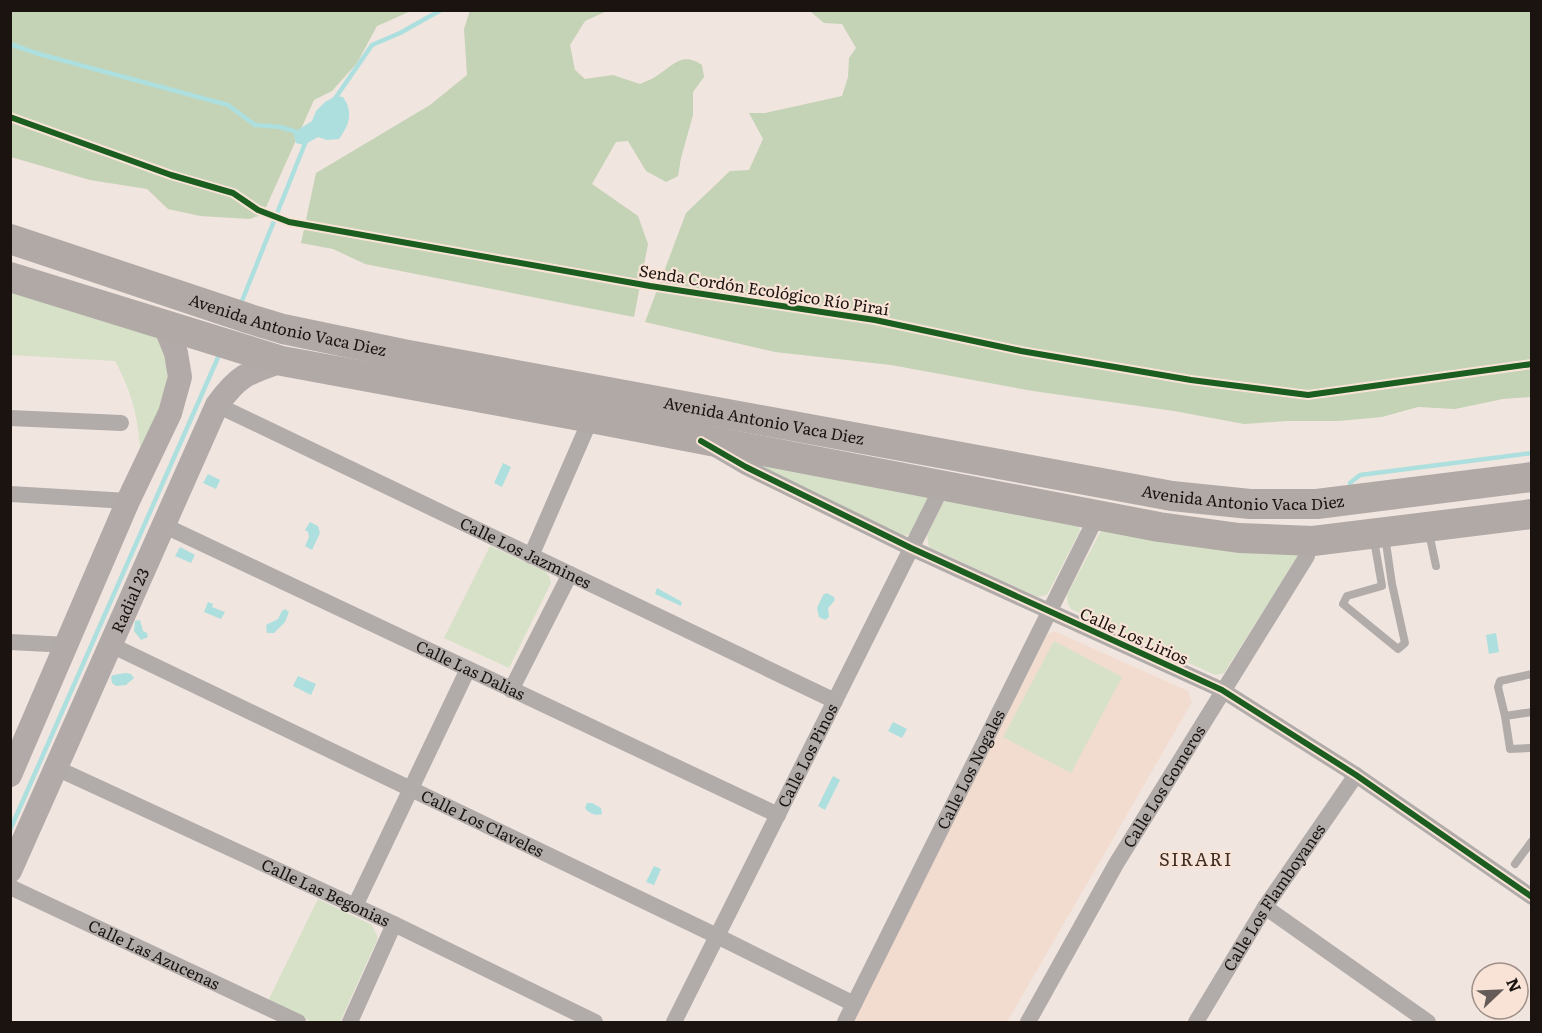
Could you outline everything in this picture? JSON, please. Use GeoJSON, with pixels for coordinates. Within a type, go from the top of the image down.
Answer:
{"type":"FeatureCollection","features":[{"type":"Feature","properties":{"kind":"highway","name":"Avenida Antonio Vaca Diez"},"geometry":{"type":"LineString","coordinates":[[10,239],[86,262],[283,329],[403,354],[1173,496],[1250,504],[1317,504],[1532,477]]}},
{"type":"Feature","properties":{"kind":"highway"},"geometry":{"type":"LineString","coordinates":[[10,247],[54,261],[86,262]]}},
{"type":"Feature","properties":{"kind":"highway","name":"Avenida Antonio Vaca Diez"},"geometry":{"type":"LineString","coordinates":[[10,277],[204,339],[282,361],[1159,527],[1239,538],[1313,541],[1532,514]]}},
{"type":"Feature","properties":{"kind":"highway"},"geometry":{"type":"LineString","coordinates":[[500,402],[551,402],[559,396],[560,382]]}},
{"type":"Feature","properties":{"kind":"street"},"geometry":{"type":"LineString","coordinates":[[10,776],[128,501],[170,413],[180,377],[176,353],[165,326]]}},
{"type":"Feature","properties":{"kind":"street","name":"Radial 23"},"geometry":{"type":"LineString","coordinates":[[12,882],[56,768],[217,405],[232,384],[251,371],[282,361]]}},
{"type":"Feature","properties":{"kind":"street","name":"Calle Los Jazmines"},"geometry":{"type":"LineString","coordinates":[[217,405],[834,701]]}},
{"type":"Feature","properties":{"kind":"street"},"geometry":{"type":"LineString","coordinates":[[10,418],[121,423]]}},
{"type":"Feature","properties":{"kind":"street"},"geometry":{"type":"LineString","coordinates":[[531,556],[591,418]]}},
{"type":"Feature","properties":{"kind":"street","name":"Calle Los Lirios"},"geometry":{"type":"LineString","coordinates":[[701,441],[746,467],[911,548],[1222,690],[1356,775],[1532,897]]}},
{"type":"Feature","properties":{"kind":"street","name":"Calle Los Pinos"},"geometry":{"type":"LineString","coordinates":[[674,1023],[942,487]]}},
{"type":"Feature","properties":{"kind":"street"},"geometry":{"type":"LineString","coordinates":[[10,494],[128,501]]}},
{"type":"Feature","properties":{"kind":"street","name":"Calle Los Nogales"},"geometry":{"type":"LineString","coordinates":[[845,1023],[1097,516]]}},
{"type":"Feature","properties":{"kind":"street","name":"Calle Las Dalias"},"geometry":{"type":"LineString","coordinates":[[163,525],[778,815]]}},
{"type":"Feature","properties":{"kind":"street","name":"Calle Los Gomeros"},"geometry":{"type":"LineString","coordinates":[[1028,1023],[1116,864],[1306,556]]}},
{"type":"Feature","properties":{"kind":"street"},"geometry":{"type":"LineString","coordinates":[[511,690],[570,574]]}},
{"type":"Feature","properties":{"kind":"street"},"geometry":{"type":"LineString","coordinates":[[10,642],[68,645]]}},
{"type":"Feature","properties":{"kind":"street","name":"Calle Los Claveles"},"geometry":{"type":"LineString","coordinates":[[111,645],[854,1004]]}},
{"type":"Feature","properties":{"kind":"street"},"geometry":{"type":"LineString","coordinates":[[355,906],[468,669]]}},
{"type":"Feature","properties":{"kind":"street","name":"Calle Las Begonias"},"geometry":{"type":"LineString","coordinates":[[56,768],[394,924],[595,1023]]}},
{"type":"Feature","properties":{"kind":"street","name":"Calle Los Flamboyanes"},"geometry":{"type":"LineString","coordinates":[[1196,1023],[1265,908],[1356,775]]}},
{"type":"Feature","properties":{"kind":"street","name":"Calle Las Azucenas"},"geometry":{"type":"LineString","coordinates":[[12,882],[298,1023]]}},
{"type":"Feature","properties":{"kind":"street"},"geometry":{"type":"LineString","coordinates":[[1265,908],[1428,1023]]}},
{"type":"Feature","properties":{"kind":"street"},"geometry":{"type":"LineString","coordinates":[[350,1023],[394,924]]}},
{"type":"Feature","properties":{"kind":"lane"},"geometry":{"type":"LineString","coordinates":[[1428,527],[1436,566]]}},
{"type":"Feature","properties":{"kind":"lane"},"geometry":{"type":"LineString","coordinates":[[1378,533],[1392,584],[1405,643],[1398,649],[1343,604],[1347,596],[1392,584]]}},
{"type":"Feature","properties":{"kind":"lane"},"geometry":{"type":"LineString","coordinates":[[1378,533],[1382,586]]}},
{"type":"Feature","properties":{"kind":"lane"},"geometry":{"type":"LineString","coordinates":[[1532,675],[1500,681],[1498,687],[1510,749],[1532,748]]}},
{"type":"Feature","properties":{"kind":"lane"},"geometry":{"type":"LineString","coordinates":[[1504,716],[1532,712]]}},
{"type":"Feature","properties":{"kind":"lane"},"geometry":{"type":"LineString","coordinates":[[1515,864],[1532,841]]}},
{"type":"Feature","properties":{"kind":"shaded area"},"geometry":{"type":"Polygon","coordinates":[[[1054,631],[1188,691],[1192,702],[1007,1022],[852,1022],[1047,635],[1054,631]]]}},
{"type":"Feature","properties":{"kind":"green space"},"geometry":{"type":"Polygon","coordinates":[[[470,10],[607,11],[585,21],[570,45],[575,70],[585,79],[613,75],[640,84],[654,78],[679,61],[695,61],[702,65],[704,77],[693,92],[693,115],[678,176],[666,182],[646,171],[628,141],[616,142],[592,184],[638,216],[648,244],[634,317],[365,264],[333,249],[301,243],[316,173],[430,105],[467,75],[464,29],[470,10]]]}},
{"type":"Feature","properties":{"kind":"green space"},"geometry":{"type":"Polygon","coordinates":[[[10,11],[411,11],[377,26],[357,63],[332,91],[314,100],[263,214],[250,219],[200,216],[168,209],[147,189],[90,180],[11,157],[10,11]]]}},
{"type":"Feature","properties":{"kind":"green space"},"geometry":{"type":"Polygon","coordinates":[[[810,11],[1531,11],[1531,397],[1503,399],[1455,409],[1418,407],[1382,417],[1339,421],[1244,424],[1174,411],[1033,391],[891,365],[775,352],[645,322],[686,213],[730,171],[749,170],[763,139],[749,113],[765,113],[842,96],[848,77],[849,58],[856,48],[842,24],[824,23],[810,11]]]}},
{"type":"Feature","properties":{"kind":"green space"},"geometry":{"type":"Polygon","coordinates":[[[10,286],[155,332],[163,352],[167,383],[162,405],[140,448],[133,403],[115,361],[11,355],[10,286]]]}},
{"type":"Feature","properties":{"kind":"green space"},"geometry":{"type":"Polygon","coordinates":[[[744,461],[929,497],[912,534],[903,536],[744,461]]]}},
{"type":"Feature","properties":{"kind":"green space"},"geometry":{"type":"Polygon","coordinates":[[[947,500],[1079,527],[1080,531],[1047,595],[1038,597],[929,547],[927,535],[943,503],[947,500]]]}},
{"type":"Feature","properties":{"kind":"green space"},"geometry":{"type":"Polygon","coordinates":[[[1103,527],[1302,550],[1224,673],[1215,675],[1071,609],[1067,595],[1103,527]]]}},
{"type":"Feature","properties":{"kind":"green space"},"geometry":{"type":"Polygon","coordinates":[[[490,546],[545,571],[551,583],[509,668],[444,638],[490,546]]]}},
{"type":"Feature","properties":{"kind":"green space"},"geometry":{"type":"Polygon","coordinates":[[[1054,641],[1122,677],[1071,773],[1003,737],[1054,641]]]}},
{"type":"Feature","properties":{"kind":"green space"},"geometry":{"type":"Polygon","coordinates":[[[318,899],[372,925],[378,938],[340,1022],[312,1022],[267,1003],[318,899]]]}},
{"type":"Feature","properties":{"kind":"water"},"geometry":{"type":"Polygon","coordinates":[[[336,96],[343,97],[349,114],[348,124],[339,139],[327,140],[318,137],[304,145],[296,143],[293,133],[312,121],[316,111],[336,96]]]}},
{"type":"Feature","properties":{"kind":"water"},"geometry":{"type":"Polygon","coordinates":[[[503,463],[511,467],[502,487],[494,483],[503,463]]]}},
{"type":"Feature","properties":{"kind":"water"},"geometry":{"type":"Polygon","coordinates":[[[208,474],[220,480],[216,489],[203,483],[208,474]]]}},
{"type":"Feature","properties":{"kind":"water"},"geometry":{"type":"Polygon","coordinates":[[[310,522],[318,526],[320,533],[312,550],[305,546],[309,537],[305,530],[310,522]]]}},
{"type":"Feature","properties":{"kind":"water"},"geometry":{"type":"Polygon","coordinates":[[[180,547],[195,555],[191,563],[175,556],[180,547]]]}},
{"type":"Feature","properties":{"kind":"water"},"geometry":{"type":"Polygon","coordinates":[[[657,588],[682,602],[681,606],[655,594],[657,588]]]}},
{"type":"Feature","properties":{"kind":"water"},"geometry":{"type":"Polygon","coordinates":[[[827,593],[835,600],[828,608],[829,617],[825,620],[819,617],[817,608],[823,595],[827,593]]]}},
{"type":"Feature","properties":{"kind":"water"},"geometry":{"type":"Polygon","coordinates":[[[208,602],[213,604],[212,607],[225,612],[221,619],[204,612],[208,602]]]}},
{"type":"Feature","properties":{"kind":"water"},"geometry":{"type":"Polygon","coordinates":[[[285,609],[289,612],[285,622],[274,633],[267,633],[266,625],[278,619],[285,609]]]}},
{"type":"Feature","properties":{"kind":"water"},"geometry":{"type":"Polygon","coordinates":[[[140,620],[143,631],[148,637],[141,640],[134,631],[135,621],[140,620]]]}},
{"type":"Feature","properties":{"kind":"water"},"geometry":{"type":"Polygon","coordinates":[[[1496,633],[1499,652],[1489,654],[1486,635],[1496,633]]]}},
{"type":"Feature","properties":{"kind":"water"},"geometry":{"type":"Polygon","coordinates":[[[131,674],[134,678],[126,685],[116,686],[112,683],[113,675],[131,674]]]}},
{"type":"Feature","properties":{"kind":"water"},"geometry":{"type":"Polygon","coordinates":[[[298,676],[316,684],[311,695],[293,686],[298,676]]]}},
{"type":"Feature","properties":{"kind":"water"},"geometry":{"type":"Polygon","coordinates":[[[893,722],[907,729],[902,738],[888,731],[893,722]]]}},
{"type":"Feature","properties":{"kind":"water"},"geometry":{"type":"Polygon","coordinates":[[[833,776],[840,780],[825,810],[818,806],[833,776]]]}},
{"type":"Feature","properties":{"kind":"water"},"geometry":{"type":"Polygon","coordinates":[[[587,803],[601,808],[602,814],[595,815],[588,812],[585,808],[587,803]]]}},
{"type":"Feature","properties":{"kind":"water"},"geometry":{"type":"Polygon","coordinates":[[[654,866],[661,869],[654,885],[646,882],[654,866]]]}},
{"type":"Feature","properties":{"kind":"waterway"},"geometry":{"type":"LineString","coordinates":[[334,100],[372,45],[400,33],[441,10]]}},
{"type":"Feature","properties":{"kind":"waterway"},"geometry":{"type":"LineString","coordinates":[[10,44],[39,54],[228,105],[255,125],[280,127],[300,133]]}},
{"type":"Feature","properties":{"kind":"waterway"},"geometry":{"type":"LineString","coordinates":[[240,306],[306,141]]}},
{"type":"Feature","properties":{"kind":"waterway"},"geometry":{"type":"LineString","coordinates":[[10,830],[220,353]]}},
{"type":"Feature","properties":{"kind":"waterway"},"geometry":{"type":"LineString","coordinates":[[1350,483],[1360,475],[1532,453]]}},
{"type":"Feature","properties":{"kind":"cycle path","name":"Senda Cordón Ecológico Río Piraí"},"geometry":{"type":"LineString","coordinates":[[10,117],[171,175],[233,193],[258,210],[289,222],[650,286],[875,320],[1021,351],[1191,380],[1308,395],[1532,364]]}},
{"type":"Feature","properties":{"kind":"cycle path"},"geometry":{"type":"LineString","coordinates":[[701,441],[746,467],[911,548],[1222,690],[1356,775],[1532,897]]}},
{"type":"Feature","properties":{"kind":"district","name":"SIRARI"},"geometry":{"type":"Point","coordinates":[1196,860]}}]}
